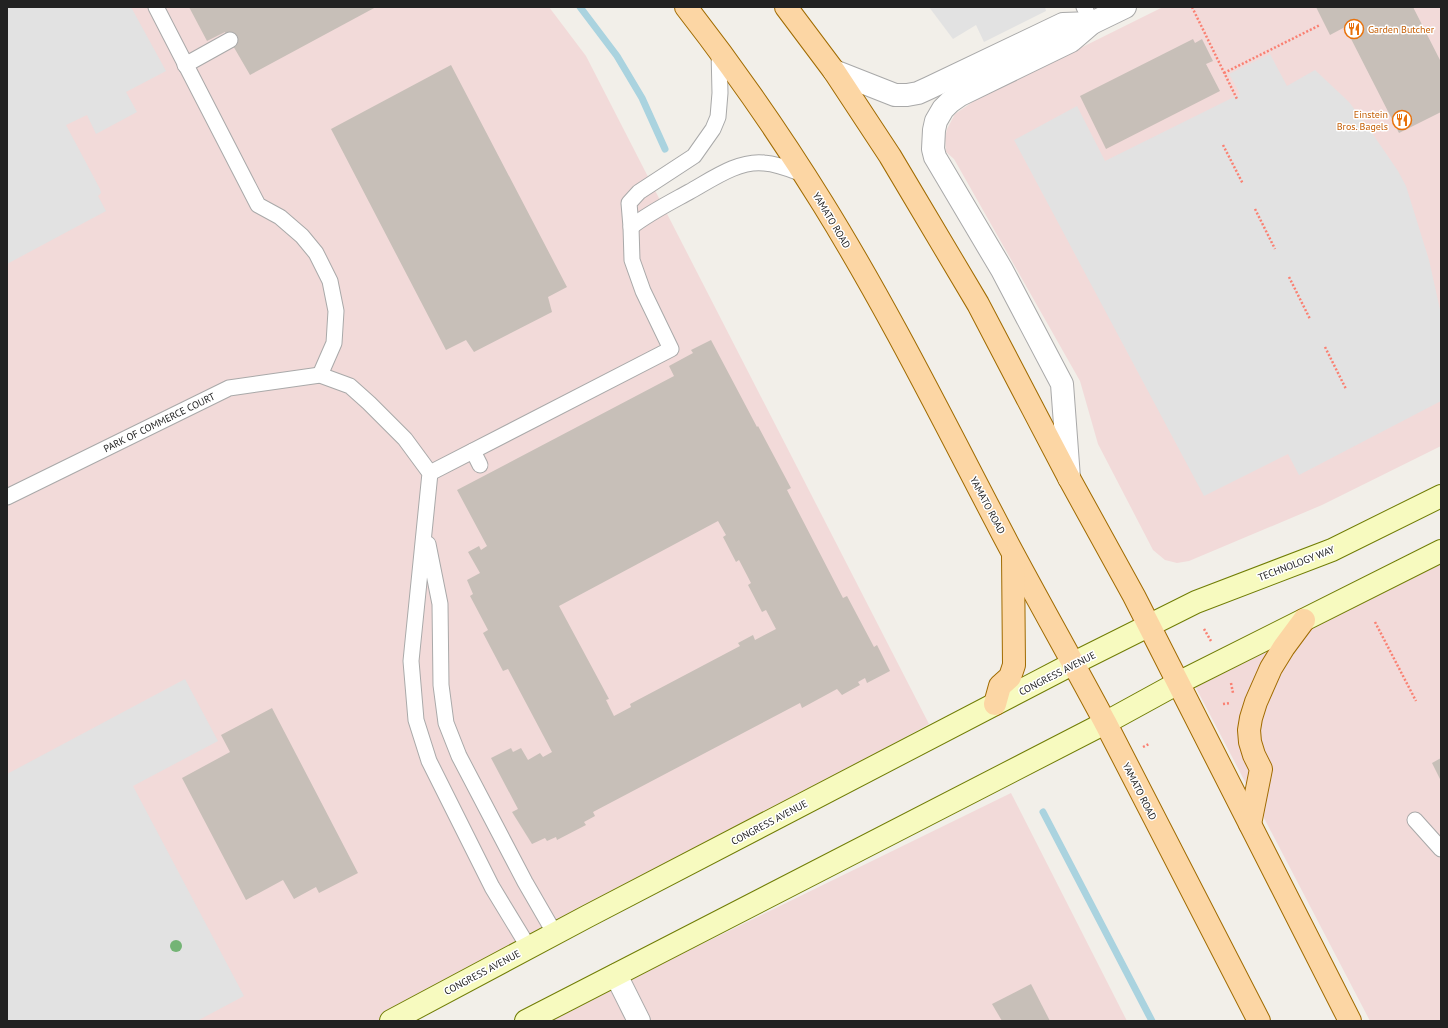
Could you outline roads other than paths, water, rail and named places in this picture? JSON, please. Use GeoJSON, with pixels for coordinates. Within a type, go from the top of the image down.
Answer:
{"type":"FeatureCollection","features":[{"type":"Feature","properties":{"kind":"main road","name":"YAMATO ROAD"},"geometry":{"type":"LineString","coordinates":[[686,7],[719,49],[761,108],[805,175],[851,251],[899,336],[1012,552],[1105,723],[1259,1021]]}},
{"type":"Feature","properties":{"kind":"main road"},"geometry":{"type":"LineString","coordinates":[[786,7],[834,71],[890,156],[978,304],[1069,478],[1149,626],[1350,1021]]}},
{"type":"Feature","properties":{"kind":"main road","name":"TECHNOLOGY WAY"},"geometry":{"type":"LineString","coordinates":[[1149,626],[1196,602],[1332,550],[1441,496]]}},
{"type":"Feature","properties":{"kind":"main road"},"geometry":{"type":"LineString","coordinates":[[526,1021],[1105,723],[1178,683],[1441,551]]}},
{"type":"Feature","properties":{"kind":"main road"},"geometry":{"type":"LineString","coordinates":[[995,704],[1000,686],[1010,676],[1014,665],[1012,552]]}},
{"type":"Feature","properties":{"kind":"main road"},"geometry":{"type":"LineString","coordinates":[[1250,824],[1261,769],[1254,755],[1250,742],[1249,730],[1251,718],[1256,702],[1271,668],[1304,620]]}},
{"type":"Feature","properties":{"kind":"main road","name":"CONGRESS AVENUE"},"geometry":{"type":"LineString","coordinates":[[391,1021],[995,704],[1149,626]]}},
{"type":"Feature","properties":{"kind":"street"},"geometry":{"type":"LineString","coordinates":[[834,71],[895,95],[918,93],[1063,24],[1088,15],[1119,8]]}},
{"type":"Feature","properties":{"kind":"street"},"geometry":{"type":"LineString","coordinates":[[1069,478],[1062,384],[1002,270],[935,157],[933,139],[936,121],[943,109],[955,98],[1072,41],[1088,15]]}},
{"type":"Feature","properties":{"kind":"street"},"geometry":{"type":"LineString","coordinates":[[616,975],[639,1021]]}},
{"type":"Feature","properties":{"kind":"lane"},"geometry":{"type":"LineString","coordinates":[[156,7],[258,205],[280,218],[302,236],[316,253],[330,281],[336,311],[334,343],[320,375],[350,386],[370,403],[405,439],[430,473],[411,661],[416,720],[429,761],[492,887],[529,948]]}},
{"type":"Feature","properties":{"kind":"lane"},"geometry":{"type":"LineString","coordinates":[[185,65],[230,40]]}},
{"type":"Feature","properties":{"kind":"lane"},"geometry":{"type":"LineString","coordinates":[[430,473],[671,349],[643,291],[632,260],[629,203],[639,192],[694,156],[713,129],[718,116],[720,93],[719,49]]}},
{"type":"Feature","properties":{"kind":"lane"},"geometry":{"type":"LineString","coordinates":[[631,226],[645,216],[725,173],[751,163],[764,163],[785,167],[805,175]]}},
{"type":"Feature","properties":{"kind":"lane","name":"PARK OF COMMERCE COURT"},"geometry":{"type":"LineString","coordinates":[[7,497],[229,388],[320,375]]}},
{"type":"Feature","properties":{"kind":"lane"},"geometry":{"type":"LineString","coordinates":[[473,451],[480,465]]}},
{"type":"Feature","properties":{"kind":"lane"},"geometry":{"type":"LineString","coordinates":[[425,531],[440,604],[441,685],[446,723],[459,756],[525,882],[555,934]]}},
{"type":"Feature","properties":{"kind":"lane"},"geometry":{"type":"LineString","coordinates":[[1415,820],[1441,849]]}},
{"type":"Feature","properties":{"kind":"waterway"},"geometry":{"type":"LineString","coordinates":[[580,7],[617,56],[642,98],[665,149]]}},
{"type":"Feature","properties":{"kind":"waterway"},"geometry":{"type":"LineString","coordinates":[[1043,812],[1152,1021]]}},
{"type":"Feature","properties":{"kind":"place","name":"Garden Butcher"},"geometry":{"type":"Point","coordinates":[1354,29]}},
{"type":"Feature","properties":{"kind":"place","name":"Einstein Bros. Bagels"},"geometry":{"type":"Point","coordinates":[1402,120]}}]}
